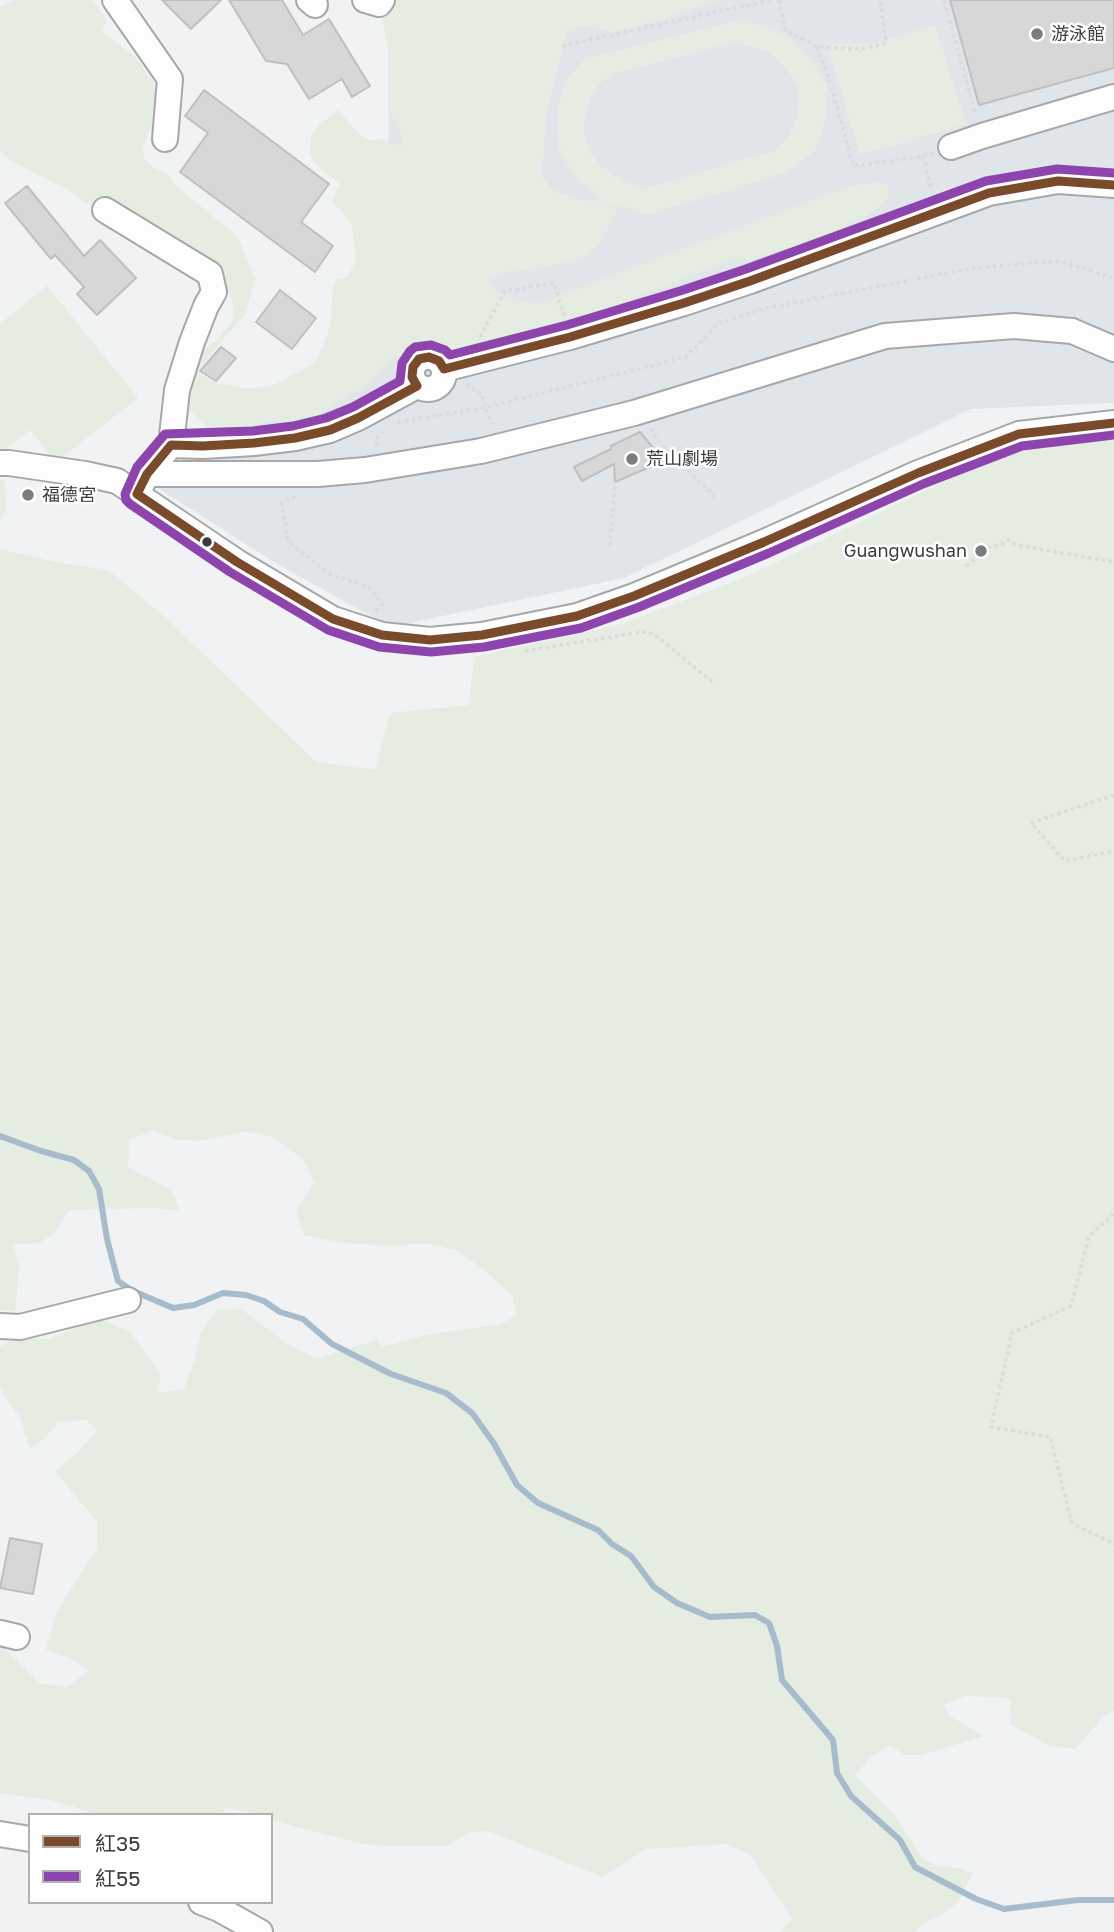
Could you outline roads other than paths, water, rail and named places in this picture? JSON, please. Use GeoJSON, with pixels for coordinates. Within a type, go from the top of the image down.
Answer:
{"type":"FeatureCollection","features":[{"type":"Feature","properties":{"kind":"street"},"geometry":{"type":"LineString","coordinates":[[115,0],[170,79],[165,139]]}},
{"type":"Feature","properties":{"kind":"street"},"geometry":{"type":"LineString","coordinates":[[365,0],[379,4],[382,0]]}},
{"type":"Feature","properties":{"kind":"street"},"geometry":{"type":"LineString","coordinates":[[951,147],[1114,97]]}},
{"type":"Feature","properties":{"kind":"street"},"geometry":{"type":"LineString","coordinates":[[171,445],[228,445],[295,439],[330,430],[417,386],[412,377],[413,367],[419,359],[429,356],[439,360],[444,369],[570,337],[737,286],[989,193],[1058,181],[1114,185]]}},
{"type":"Feature","properties":{"kind":"street"},"geometry":{"type":"LineString","coordinates":[[105,210],[210,274],[214,292],[192,342],[177,390],[171,445],[142,484]]}},
{"type":"Feature","properties":{"kind":"street"},"geometry":{"type":"LineString","coordinates":[[0,463],[142,484],[318,474],[391,466],[481,451],[644,410],[885,337],[1014,326],[1072,331],[1114,349]]}},
{"type":"Feature","properties":{"kind":"street"},"geometry":{"type":"LineString","coordinates":[[142,484],[237,562],[333,620],[382,635],[430,640],[482,635],[577,616],[634,597],[918,473],[1018,434],[1114,423]]}},
{"type":"Feature","properties":{"kind":"street"},"geometry":{"type":"LineString","coordinates":[[0,1326],[20,1327],[128,1300]]}},
{"type":"Feature","properties":{"kind":"street"},"geometry":{"type":"LineString","coordinates":[[0,1834],[28,1839]]}},
{"type":"Feature","properties":{"kind":"street"},"geometry":{"type":"LineString","coordinates":[[212,1914],[260,1932]]}},
{"type":"Feature","properties":{"kind":"waterway"},"geometry":{"type":"LineString","coordinates":[[0,1136],[74,1160],[89,1171],[99,1189],[107,1239],[118,1281],[131,1290],[173,1308],[194,1305],[223,1293],[246,1295],[264,1301],[280,1312],[303,1319],[332,1344],[391,1374],[446,1393],[472,1413],[493,1442],[517,1485],[538,1503],[598,1530],[612,1544],[631,1556],[654,1587],[677,1603],[710,1617],[755,1615],[769,1623],[777,1646],[782,1680],[833,1740],[837,1773],[851,1796],[900,1840],[915,1867],[976,1899],[1004,1909],[1078,1900],[1114,1900]]}},
{"type":"Feature","properties":{"kind":"place","name":"游泳館"},"geometry":{"type":"Point","coordinates":[1037,34]}},
{"type":"Feature","properties":{"kind":"place","name":"荒山劇場"},"geometry":{"type":"Point","coordinates":[632,459]}},
{"type":"Feature","properties":{"kind":"place","name":"福德宮"},"geometry":{"type":"Point","coordinates":[28,495]}},
{"type":"Feature","properties":{"kind":"place","name":"Guangwushan"},"geometry":{"type":"Point","coordinates":[981,551]}}]}
